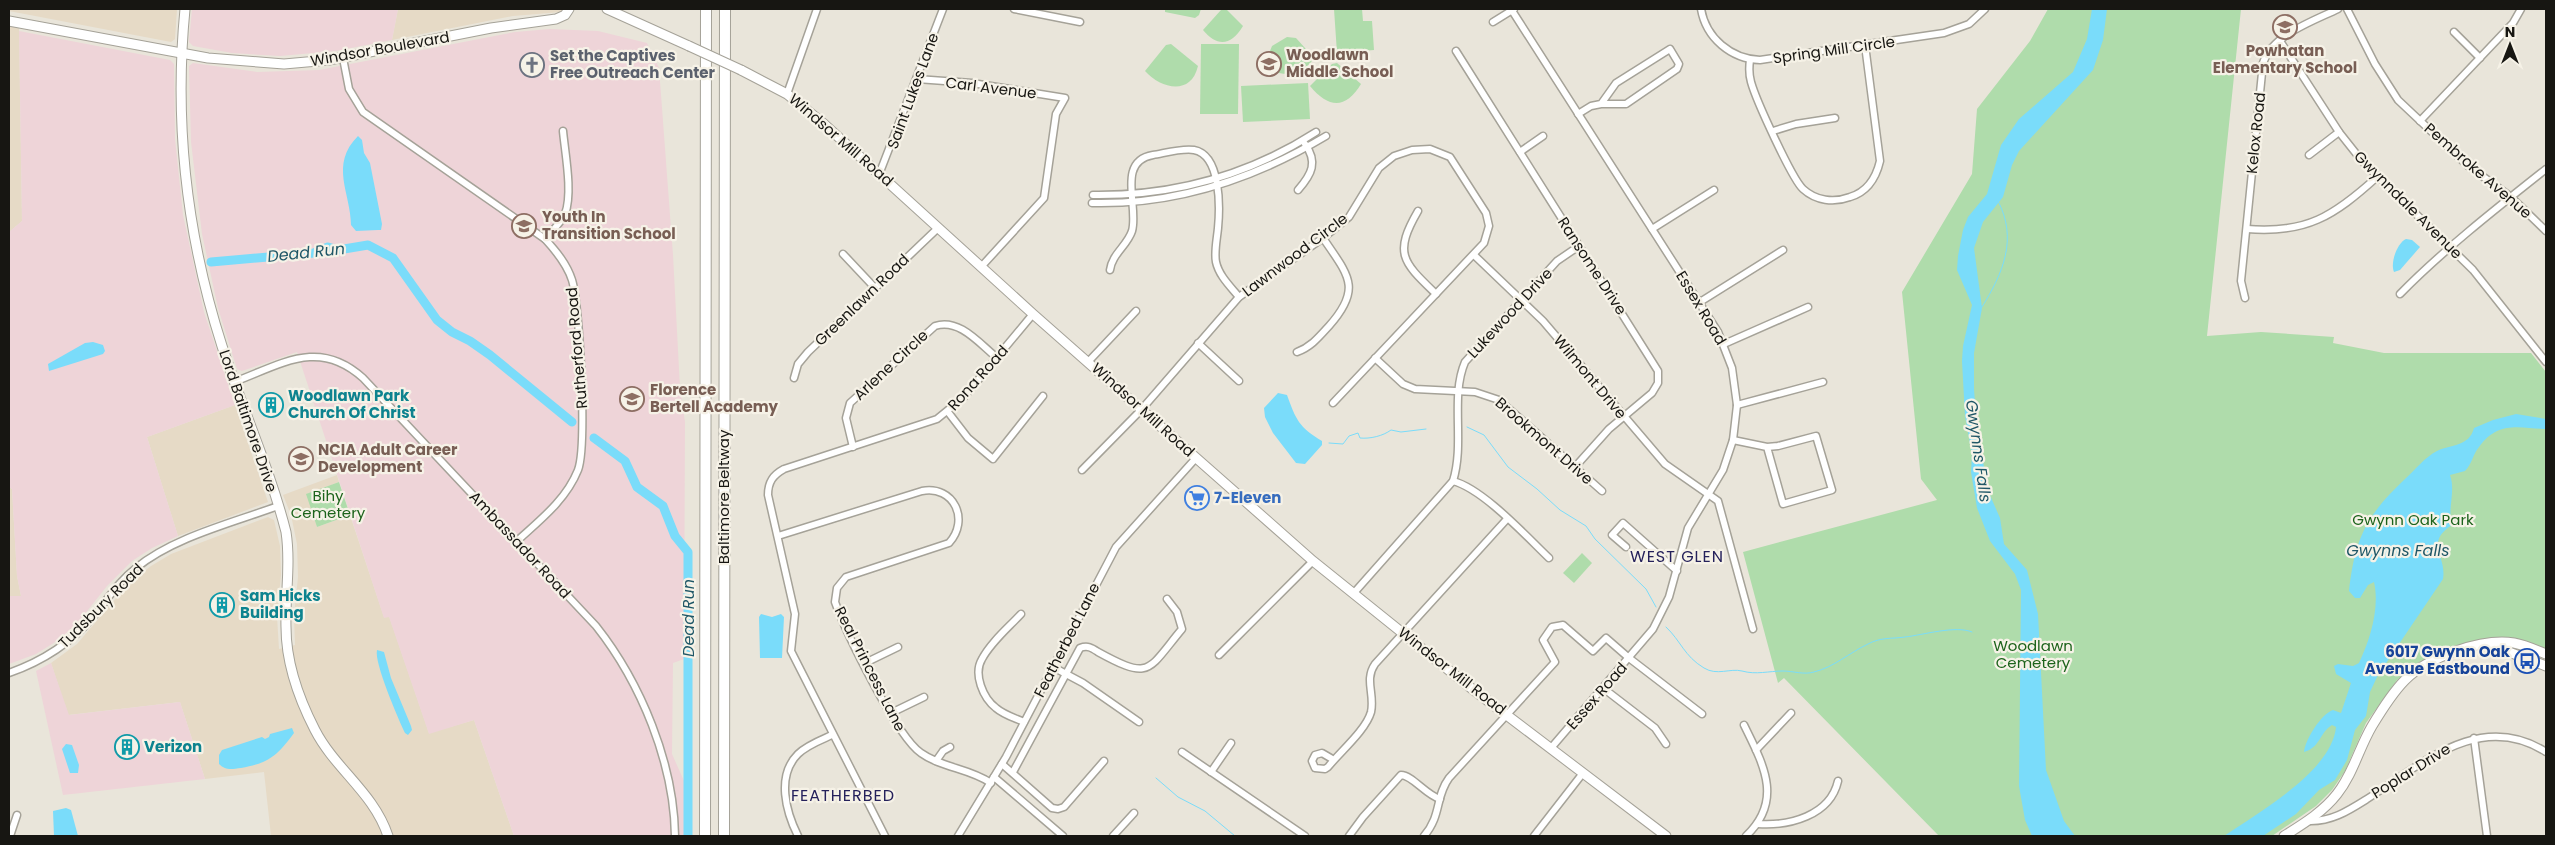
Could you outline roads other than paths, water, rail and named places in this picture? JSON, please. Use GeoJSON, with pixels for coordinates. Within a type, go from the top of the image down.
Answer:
{"type":"FeatureCollection","features":[{"type":"Feature","properties":{"kind":"highway","name":"Baltimore Beltway"},"geometry":{"type":"LineString","coordinates":[[706,9],[706,836]]}},
{"type":"Feature","properties":{"kind":"highway","name":"Baltimore Beltway"},"geometry":{"type":"LineString","coordinates":[[724,9],[724,836]]}},
{"type":"Feature","properties":{"kind":"main road","name":"Lord Baltimore Drive"},"geometry":{"type":"LineString","coordinates":[[185,9],[182,53],[183,143],[190,213],[204,283],[234,382],[286,532],[289,562],[286,642],[298,688],[316,732],[371,802],[388,836]]}},
{"type":"Feature","properties":{"kind":"main road","name":"Windsor Boulevard"},"geometry":{"type":"LineString","coordinates":[[9,21],[182,53],[257,64],[299,63],[343,58],[498,27],[556,19],[565,15],[570,9]]}},
{"type":"Feature","properties":{"kind":"main road","name":"Windsor Mill Road"},"geometry":{"type":"LineString","coordinates":[[607,9],[741,70],[787,94],[880,172],[938,228],[1033,314],[1313,561],[1666,836]]}},
{"type":"Feature","properties":{"kind":"main road"},"geometry":{"type":"LineString","coordinates":[[2284,836],[2307,821],[2330,802],[2343,785],[2372,726],[2405,680],[2438,658],[2486,645],[2514,643],[2546,654]]}},
{"type":"Feature","properties":{"kind":"main road"},"geometry":{"type":"LineString","coordinates":[[2486,645],[2513,652],[2546,666]]}},
{"type":"Feature","properties":{"kind":"street"},"geometry":{"type":"LineString","coordinates":[[787,94],[817,9]]}},
{"type":"Feature","properties":{"kind":"street","name":"Saint Lukes Lane"},"geometry":{"type":"LineString","coordinates":[[880,172],[943,9]]}},
{"type":"Feature","properties":{"kind":"street"},"geometry":{"type":"LineString","coordinates":[[1014,9],[1080,22]]}},
{"type":"Feature","properties":{"kind":"street"},"geometry":{"type":"LineString","coordinates":[[1493,22],[1512,9]]}},
{"type":"Feature","properties":{"kind":"street","name":"Essex Road"},"geometry":{"type":"LineString","coordinates":[[1512,9],[1700,302],[1724,344],[1732,368],[1737,405],[1734,440],[1723,470],[1710,495],[1688,528],[1677,571],[1664,610],[1653,629],[1551,748]]}},
{"type":"Feature","properties":{"kind":"street","name":"Spring Mill Circle"},"geometry":{"type":"LineString","coordinates":[[1701,9],[1703,20],[1714,38],[1731,52],[1750,60],[1771,59],[1952,31],[1969,24],[1985,9]]}},
{"type":"Feature","properties":{"kind":"street","name":"Kelox Road"},"geometry":{"type":"LineString","coordinates":[[2245,298],[2241,287],[2263,63],[2267,52],[2280,41],[2338,9]]}},
{"type":"Feature","properties":{"kind":"street","name":"Pembroke Avenue"},"geometry":{"type":"LineString","coordinates":[[2347,9],[2387,84],[2420,122],[2467,165],[2510,197],[2546,231]]}},
{"type":"Feature","properties":{"kind":"street"},"geometry":{"type":"LineString","coordinates":[[2420,122],[2512,23],[2520,9]]}},
{"type":"Feature","properties":{"kind":"street"},"geometry":{"type":"LineString","coordinates":[[2454,32],[2480,58]]}},
{"type":"Feature","properties":{"kind":"street","name":"Gwynndale Avenue"},"geometry":{"type":"LineString","coordinates":[[2280,41],[2339,132],[2377,177],[2481,279],[2546,362]]}},
{"type":"Feature","properties":{"kind":"street"},"geometry":{"type":"LineString","coordinates":[[1750,60],[1751,83],[1794,177],[1809,193],[1825,200],[1834,201],[1852,197],[1867,187],[1878,170],[1880,153],[1865,45]]}},
{"type":"Feature","properties":{"kind":"street"},"geometry":{"type":"LineString","coordinates":[[1578,114],[1591,106],[1626,104],[1677,69],[1678,64],[1670,49],[1616,83],[1601,104]]}},
{"type":"Feature","properties":{"kind":"street","name":"Ransome Drive"},"geometry":{"type":"LineString","coordinates":[[1456,51],[1658,371],[1659,377],[1656,388],[1609,429],[1575,467]]}},
{"type":"Feature","properties":{"kind":"street","name":"Rutherford Road"},"geometry":{"type":"LineString","coordinates":[[343,58],[353,98],[371,119],[545,239],[566,266],[574,290],[583,444],[579,468],[564,496],[517,541]]}},
{"type":"Feature","properties":{"kind":"street","name":"Carl Avenue"},"geometry":{"type":"LineString","coordinates":[[917,80],[972,83],[1065,98],[1056,114],[1044,198],[981,267]]}},
{"type":"Feature","properties":{"kind":"street"},"geometry":{"type":"LineString","coordinates":[[1773,131],[1796,124],[1835,118]]}},
{"type":"Feature","properties":{"kind":"street"},"geometry":{"type":"LineString","coordinates":[[545,239],[561,221],[567,208],[568,190],[563,131]]}},
{"type":"Feature","properties":{"kind":"street"},"geometry":{"type":"LineString","coordinates":[[1092,203],[1133,202],[1176,196],[1216,187],[1255,173],[1305,144],[1316,132]]}},
{"type":"Feature","properties":{"kind":"street"},"geometry":{"type":"LineString","coordinates":[[2309,155],[2339,132]]}},
{"type":"Feature","properties":{"kind":"street"},"geometry":{"type":"LineString","coordinates":[[1093,195],[1132,195],[1174,189],[1215,179],[1253,166],[1326,136]]}},
{"type":"Feature","properties":{"kind":"street"},"geometry":{"type":"LineString","coordinates":[[1520,152],[1543,136]]}},
{"type":"Feature","properties":{"kind":"street"},"geometry":{"type":"LineString","coordinates":[[1298,190],[1312,170],[1313,159],[1305,144]]}},
{"type":"Feature","properties":{"kind":"street","name":"Lawnwood Circle"},"geometry":{"type":"LineString","coordinates":[[1082,470],[1141,410],[1239,297],[1323,238],[1349,217],[1373,177],[1386,160],[1402,152],[1430,149],[1443,152],[1450,157],[1486,212],[1489,226],[1486,238],[1474,255],[1333,403]]}},
{"type":"Feature","properties":{"kind":"street"},"geometry":{"type":"LineString","coordinates":[[1110,270],[1113,259],[1132,230],[1132,170],[1140,160],[1150,155],[1187,150],[1198,152],[1211,163],[1215,179],[1219,212],[1216,262],[1221,275],[1239,297]]}},
{"type":"Feature","properties":{"kind":"street"},"geometry":{"type":"LineString","coordinates":[[2400,294],[2510,197],[2546,169]]}},
{"type":"Feature","properties":{"kind":"street"},"geometry":{"type":"LineString","coordinates":[[2246,230],[2275,231],[2312,224],[2345,205],[2377,177]]}},
{"type":"Feature","properties":{"kind":"street"},"geometry":{"type":"LineString","coordinates":[[1652,229],[1714,190]]}},
{"type":"Feature","properties":{"kind":"street"},"geometry":{"type":"LineString","coordinates":[[1418,211],[1405,236],[1404,251],[1411,270],[1436,294]]}},
{"type":"Feature","properties":{"kind":"street","name":"Greenlawn Road"},"geometry":{"type":"LineString","coordinates":[[794,378],[798,364],[808,352],[938,228]]}},
{"type":"Feature","properties":{"kind":"street"},"geometry":{"type":"LineString","coordinates":[[1297,352],[1314,343],[1342,312],[1348,301],[1347,275],[1323,238]]}},
{"type":"Feature","properties":{"kind":"street","name":"Lukewood Drive"},"geometry":{"type":"LineString","coordinates":[[1354,594],[1445,492],[1452,481],[1458,458],[1460,376],[1465,362],[1557,261],[1579,246]]}},
{"type":"Feature","properties":{"kind":"street"},"geometry":{"type":"LineString","coordinates":[[1700,302],[1783,250]]}},
{"type":"Feature","properties":{"kind":"street"},"geometry":{"type":"LineString","coordinates":[[843,254],[875,288]]}},
{"type":"Feature","properties":{"kind":"street","name":"Wilmont Drive"},"geometry":{"type":"LineString","coordinates":[[1474,255],[1544,321],[1623,417],[1665,464],[1710,495]]}},
{"type":"Feature","properties":{"kind":"street"},"geometry":{"type":"LineString","coordinates":[[1724,344],[1808,307]]}},
{"type":"Feature","properties":{"kind":"street"},"geometry":{"type":"LineString","coordinates":[[1088,362],[1136,311]]}},
{"type":"Feature","properties":{"kind":"street","name":"Rona Road"},"geometry":{"type":"LineString","coordinates":[[778,536],[768,495],[772,477],[784,469],[926,424],[948,412],[964,397],[1033,314]]}},
{"type":"Feature","properties":{"kind":"street","name":"Arlene Circle"},"geometry":{"type":"LineString","coordinates":[[854,447],[846,418],[850,403],[935,326],[945,323],[956,326],[996,357]]}},
{"type":"Feature","properties":{"kind":"street"},"geometry":{"type":"LineString","coordinates":[[1198,343],[1239,381]]}},
{"type":"Feature","properties":{"kind":"street","name":"Ambassador Road"},"geometry":{"type":"LineString","coordinates":[[234,382],[303,357],[327,357],[343,362],[363,378],[596,626],[623,664],[638,696],[666,767],[674,802],[675,836]]}},
{"type":"Feature","properties":{"kind":"street","name":"Brookmont Drive"},"geometry":{"type":"LineString","coordinates":[[1375,358],[1409,387],[1422,390],[1484,393],[1499,400],[1602,491]]}},
{"type":"Feature","properties":{"kind":"street"},"geometry":{"type":"LineString","coordinates":[[1737,405],[1823,382]]}},
{"type":"Feature","properties":{"kind":"street"},"geometry":{"type":"LineString","coordinates":[[948,412],[968,438],[993,459],[1043,396]]}},
{"type":"Feature","properties":{"kind":"street"},"geometry":{"type":"LineString","coordinates":[[1734,440],[1778,446],[1816,436],[1832,490],[1783,504],[1767,446]]}},
{"type":"Feature","properties":{"kind":"street","name":"Featherbed Lane"},"geometry":{"type":"LineString","coordinates":[[958,836],[1002,764],[1116,547],[1196,458]]}},
{"type":"Feature","properties":{"kind":"street"},"geometry":{"type":"LineString","coordinates":[[1452,481],[1462,483],[1476,492],[1549,558]]}},
{"type":"Feature","properties":{"kind":"street","name":"Real Princess Lane"},"geometry":{"type":"LineString","coordinates":[[778,536],[922,491],[937,490],[951,498],[959,524],[958,531],[949,543],[852,574],[841,582],[837,588],[835,602],[837,609],[900,731],[912,746],[936,761],[993,780],[1063,836]]}},
{"type":"Feature","properties":{"kind":"street"},"geometry":{"type":"LineString","coordinates":[[1710,495],[1720,504],[1753,629]]}},
{"type":"Feature","properties":{"kind":"street","name":"Tudsbury Road"},"geometry":{"type":"LineString","coordinates":[[9,673],[34,663],[68,643],[125,578],[148,559],[176,544],[278,506]]}},
{"type":"Feature","properties":{"kind":"street"},"geometry":{"type":"LineString","coordinates":[[1334,760],[1368,719],[1372,706],[1369,676],[1372,669],[1507,519]]}},
{"type":"Feature","properties":{"kind":"street"},"geometry":{"type":"LineString","coordinates":[[1626,547],[1612,535],[1623,523],[1677,571]]}},
{"type":"Feature","properties":{"kind":"street"},"geometry":{"type":"LineString","coordinates":[[778,536],[795,614],[790,651],[885,836]]}},
{"type":"Feature","properties":{"kind":"street"},"geometry":{"type":"LineString","coordinates":[[1219,655],[1313,561]]}},
{"type":"Feature","properties":{"kind":"street"},"geometry":{"type":"LineString","coordinates":[[1013,772],[1067,674],[1078,650],[1086,646],[1127,668],[1139,670],[1149,666],[1182,629],[1177,612],[1167,599]]}},
{"type":"Feature","properties":{"kind":"street"},"geometry":{"type":"LineString","coordinates":[[1021,614],[982,659],[978,669],[980,682],[990,702],[1001,712],[1024,722]]}},
{"type":"Feature","properties":{"kind":"street"},"geometry":{"type":"LineString","coordinates":[[1424,836],[1434,824],[1442,789],[1448,778],[1555,662],[1543,640],[1552,627],[1563,625],[1593,651],[1606,638],[1702,714]]}},
{"type":"Feature","properties":{"kind":"street"},"geometry":{"type":"LineString","coordinates":[[865,663],[898,647]]}},
{"type":"Feature","properties":{"kind":"street"},"geometry":{"type":"LineString","coordinates":[[1052,667],[1067,674],[1140,722]]}},
{"type":"Feature","properties":{"kind":"street"},"geometry":{"type":"LineString","coordinates":[[1603,688],[1655,728],[1666,744]]}},
{"type":"Feature","properties":{"kind":"street"},"geometry":{"type":"LineString","coordinates":[[891,713],[924,697]]}},
{"type":"Feature","properties":{"kind":"street"},"geometry":{"type":"LineString","coordinates":[[1756,750],[1790,713]]}},
{"type":"Feature","properties":{"kind":"street"},"geometry":{"type":"LineString","coordinates":[[1744,725],[1766,775],[1768,792],[1766,804],[1758,824],[1746,836]]}},
{"type":"Feature","properties":{"kind":"street"},"geometry":{"type":"LineString","coordinates":[[798,836],[787,808],[786,774],[799,753],[832,735]]}},
{"type":"Feature","properties":{"kind":"street","name":"Poplar Drive"},"geometry":{"type":"LineString","coordinates":[[2307,821],[2324,821],[2337,816],[2450,746],[2474,738],[2497,737],[2519,740],[2546,752]]}},
{"type":"Feature","properties":{"kind":"street"},"geometry":{"type":"LineString","coordinates":[[2474,738],[2487,836]]}},
{"type":"Feature","properties":{"kind":"street"},"geometry":{"type":"LineString","coordinates":[[1211,772],[1231,743]]}},
{"type":"Feature","properties":{"kind":"street"},"geometry":{"type":"LineString","coordinates":[[936,761],[943,751],[950,747]]}},
{"type":"Feature","properties":{"kind":"street"},"geometry":{"type":"LineString","coordinates":[[1182,752],[1304,836]]}},
{"type":"Feature","properties":{"kind":"street"},"geometry":{"type":"LineString","coordinates":[[1002,764],[1052,808],[1058,809],[1064,807],[1104,761]]}},
{"type":"Feature","properties":{"kind":"street"},"geometry":{"type":"LineString","coordinates":[[1534,836],[1583,773]]}},
{"type":"Feature","properties":{"kind":"street"},"geometry":{"type":"LineString","coordinates":[[1349,836],[1363,817],[1401,775],[1406,775],[1428,795],[1440,799]]}},
{"type":"Feature","properties":{"kind":"street"},"geometry":{"type":"LineString","coordinates":[[1758,824],[1778,824],[1808,816],[1829,800],[1838,781]]}},
{"type":"Feature","properties":{"kind":"street"},"geometry":{"type":"LineString","coordinates":[[1113,836],[1134,813]]}},
{"type":"Feature","properties":{"kind":"street"},"geometry":{"type":"LineString","coordinates":[[10,836],[17,815]]}},
{"type":"Feature","properties":{"kind":"water","name":"Gwynns Falls"},"geometry":{"type":"Polygon","coordinates":[[[2092,9],[2107,9],[2103,40],[2093,70],[2019,151],[2012,165],[2003,197],[1983,222],[1974,248],[1982,308],[1974,353],[1977,431],[1989,493],[2000,518],[2004,544],[2027,570],[2038,614],[2046,770],[2064,821],[2075,836],[2032,836],[2025,820],[2019,786],[2021,590],[2015,574],[1990,541],[1977,508],[1971,472],[1972,454],[1965,416],[1962,361],[1963,346],[1972,305],[1957,270],[1958,256],[1963,230],[1968,217],[1987,194],[2001,145],[2019,119],[2073,72],[2087,39],[2092,9]]]}},
{"type":"Feature","properties":{"kind":"water"},"geometry":{"type":"Polygon","coordinates":[[[358,136],[362,140],[364,153],[370,163],[382,224],[381,230],[356,231],[351,225],[343,168],[349,147],[358,136]]]}},
{"type":"Feature","properties":{"kind":"water"},"geometry":{"type":"Polygon","coordinates":[[[2406,239],[2412,240],[2420,247],[2400,270],[2394,272],[2395,254],[2406,239]]]}},
{"type":"Feature","properties":{"kind":"water"},"geometry":{"type":"Polygon","coordinates":[[[93,342],[103,345],[105,351],[103,354],[49,371],[48,364],[85,343],[93,342]]]}},
{"type":"Feature","properties":{"kind":"water"},"geometry":{"type":"Polygon","coordinates":[[[1278,393],[1287,395],[1299,422],[1322,441],[1322,445],[1305,464],[1296,463],[1273,433],[1265,417],[1264,408],[1278,393]]]}},
{"type":"Feature","properties":{"kind":"water","name":"Gwynns Falls"},"geometry":{"type":"Polygon","coordinates":[[[2516,414],[2546,419],[2546,429],[2510,427],[2502,429],[2486,438],[2465,471],[2450,475],[2452,481],[2450,512],[2452,525],[2439,538],[2438,544],[2443,579],[2378,675],[2370,692],[2366,716],[2355,730],[2347,760],[2335,780],[2319,790],[2296,814],[2263,836],[2224,836],[2273,803],[2308,775],[2322,759],[2331,743],[2336,727],[2332,725],[2317,744],[2304,752],[2310,734],[2328,712],[2333,710],[2341,713],[2351,683],[2336,674],[2334,666],[2338,664],[2353,666],[2359,663],[2373,624],[2376,602],[2374,582],[2368,585],[2360,598],[2355,598],[2349,591],[2359,542],[2372,517],[2392,492],[2420,464],[2433,454],[2464,442],[2472,434],[2474,428],[2493,420],[2516,414]]]}},
{"type":"Feature","properties":{"kind":"water"},"geometry":{"type":"Polygon","coordinates":[[[761,614],[772,617],[781,614],[784,617],[782,658],[760,658],[759,617],[761,614]]]}},
{"type":"Feature","properties":{"kind":"water"},"geometry":{"type":"Polygon","coordinates":[[[377,650],[384,652],[391,678],[411,726],[412,730],[408,735],[405,733],[387,691],[379,666],[377,650]]]}},
{"type":"Feature","properties":{"kind":"water"},"geometry":{"type":"Polygon","coordinates":[[[292,728],[294,733],[288,741],[266,761],[232,769],[224,768],[219,764],[219,755],[222,750],[262,737],[265,739],[270,734],[292,728]]]}},
{"type":"Feature","properties":{"kind":"water"},"geometry":{"type":"Polygon","coordinates":[[[66,744],[72,745],[79,765],[78,773],[70,773],[62,749],[66,744]]]}},
{"type":"Feature","properties":{"kind":"water"},"geometry":{"type":"Polygon","coordinates":[[[66,808],[71,810],[78,836],[54,836],[53,811],[66,808]]]}},
{"type":"Feature","properties":{"kind":"waterway"},"geometry":{"type":"LineString","coordinates":[[1982,307],[2002,269],[2005,256],[2007,229],[1998,201]]}},
{"type":"Feature","properties":{"kind":"waterway","name":"Dead Run"},"geometry":{"type":"LineString","coordinates":[[211,262],[314,253],[328,247],[338,250],[368,245],[393,258],[437,320],[452,332],[470,341],[490,355],[572,422]]}},
{"type":"Feature","properties":{"kind":"waterway"},"geometry":{"type":"LineString","coordinates":[[1467,427],[1484,435],[1508,467],[1537,489],[1560,510],[1586,526],[1595,539],[1646,589],[1656,607]]}},
{"type":"Feature","properties":{"kind":"waterway"},"geometry":{"type":"LineString","coordinates":[[1329,443],[1343,444],[1349,436],[1358,433],[1360,438],[1368,438],[1391,430],[1401,432],[1426,429]]}},
{"type":"Feature","properties":{"kind":"waterway","name":"Dead Run"},"geometry":{"type":"LineString","coordinates":[[594,438],[625,461],[637,487],[663,506],[675,536],[688,552],[688,836]]}},
{"type":"Feature","properties":{"kind":"waterway"},"geometry":{"type":"LineString","coordinates":[[1666,627],[1687,653],[1704,668],[1719,672],[1737,670],[1752,673],[1783,671],[1810,673],[1828,667],[1877,640],[1949,630],[1972,632]]}},
{"type":"Feature","properties":{"kind":"waterway"},"geometry":{"type":"LineString","coordinates":[[1156,778],[1178,797],[1205,811],[1235,836]]}},
{"type":"Feature","properties":{"kind":"place","name":"Powhatan Elementary School"},"geometry":{"type":"Point","coordinates":[2285,27]}},
{"type":"Feature","properties":{"kind":"place","name":"Woodlawn Middle School"},"geometry":{"type":"Point","coordinates":[1269,64]}},
{"type":"Feature","properties":{"kind":"place","name":"Set the Captives Free Outreach Center"},"geometry":{"type":"Point","coordinates":[532,65]}},
{"type":"Feature","properties":{"kind":"place","name":"Youth In Transition School"},"geometry":{"type":"Point","coordinates":[524,226]}},
{"type":"Feature","properties":{"kind":"place","name":"Florence Bertell Academy"},"geometry":{"type":"Point","coordinates":[632,399]}},
{"type":"Feature","properties":{"kind":"place","name":"Woodlawn Park Church Of Christ"},"geometry":{"type":"Point","coordinates":[271,405]}},
{"type":"Feature","properties":{"kind":"place","name":"NCIA Adult Career Development"},"geometry":{"type":"Point","coordinates":[301,459]}},
{"type":"Feature","properties":{"kind":"place","name":"7-Eleven"},"geometry":{"type":"Point","coordinates":[1197,498]}},
{"type":"Feature","properties":{"kind":"place","name":"Sam Hicks Building"},"geometry":{"type":"Point","coordinates":[222,605]}},
{"type":"Feature","properties":{"kind":"place","name":"6017 Gwynn Oak Avenue Eastbound"},"geometry":{"type":"Point","coordinates":[2527,661]}},
{"type":"Feature","properties":{"kind":"place","name":"Verizon"},"geometry":{"type":"Point","coordinates":[127,747]}},
{"type":"Feature","properties":{"kind":"district","name":"WEST GLEN"},"geometry":{"type":"Point","coordinates":[1677,556]}},
{"type":"Feature","properties":{"kind":"district","name":"FEATHERBED"},"geometry":{"type":"Point","coordinates":[843,795]}},
{"type":"Feature","properties":{"kind":"park label","name":"Bihy Cemetery"},"geometry":{"type":"Point","coordinates":[328,504]}},
{"type":"Feature","properties":{"kind":"park label","name":"Gwynn Oak Park"},"geometry":{"type":"Point","coordinates":[2413,520]}},
{"type":"Feature","properties":{"kind":"park label","name":"Woodlawn Cemetery"},"geometry":{"type":"Point","coordinates":[2033,654]}}]}
